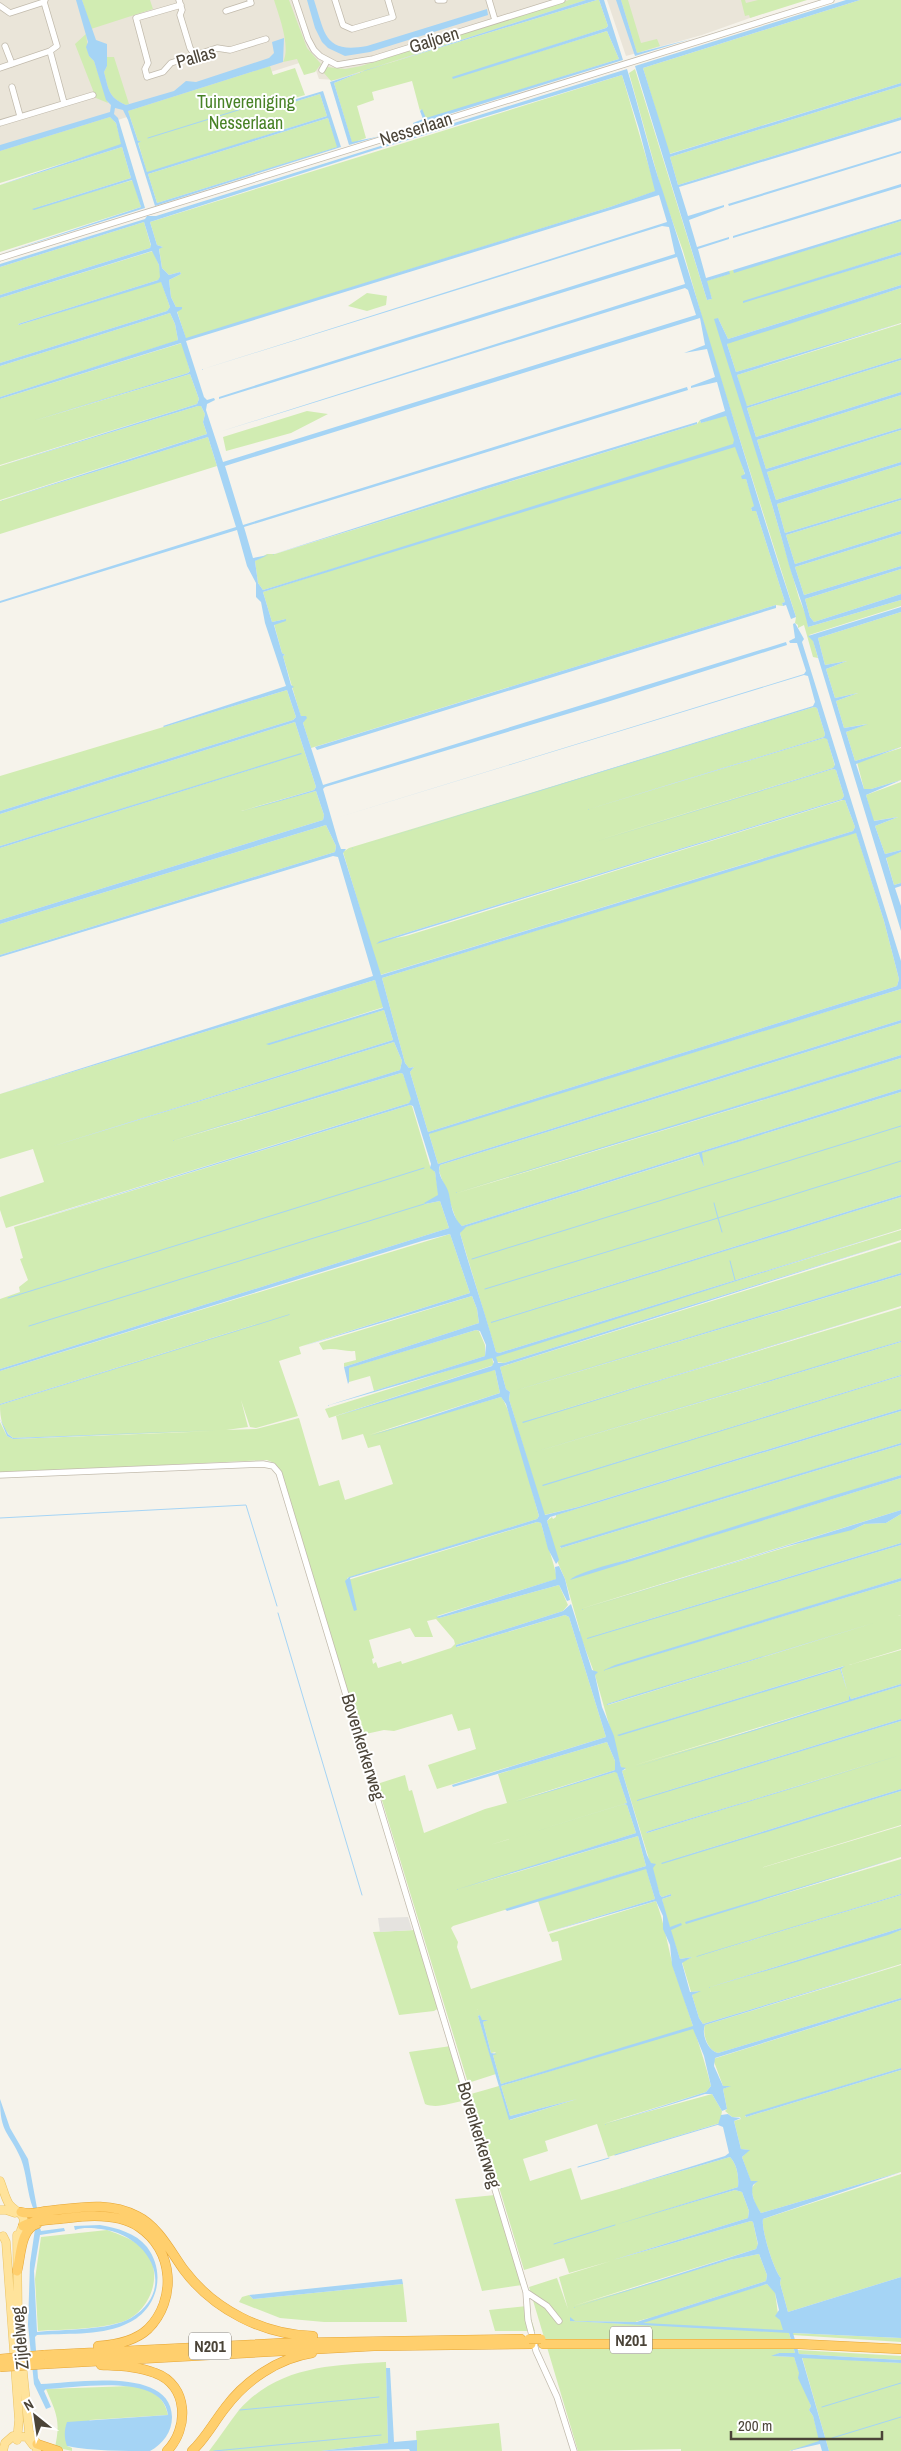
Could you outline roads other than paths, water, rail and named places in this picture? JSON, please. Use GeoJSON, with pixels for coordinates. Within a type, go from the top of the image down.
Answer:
{"type":"FeatureCollection","features":[{"type":"Feature","properties":{"kind":"highway","name":"N201"},"geometry":{"type":"LineString","coordinates":[[21,2218],[52,2211],[101,2206],[122,2209],[139,2217],[161,2238],[198,2287],[215,2302],[259,2326],[298,2336],[374,2343]]}},
{"type":"Feature","properties":{"kind":"highway","name":"N201"},"geometry":{"type":"LineString","coordinates":[[21,2218],[47,2221]]}},
{"type":"Feature","properties":{"kind":"highway","name":"N201"},"geometry":{"type":"LineString","coordinates":[[12,2271],[26,2232],[32,2225],[72,2218],[118,2218],[138,2226],[152,2239],[166,2262],[168,2276],[164,2304],[152,2324],[140,2334],[132,2339],[44,2360]]}},
{"type":"Feature","properties":{"kind":"highway","name":"N201"},"geometry":{"type":"LineString","coordinates":[[73,2362],[374,2343]]}},
{"type":"Feature","properties":{"kind":"highway","name":"N201"},"geometry":{"type":"LineString","coordinates":[[192,2451],[237,2394],[250,2382],[268,2370],[286,2360],[308,2354],[374,2343]]}},
{"type":"Feature","properties":{"kind":"highway","name":"N201"},"geometry":{"type":"LineString","coordinates":[[0,2367],[148,2348],[374,2343],[721,2343],[901,2349]]}},
{"type":"Feature","properties":{"kind":"highway","name":"N201"},"geometry":{"type":"LineString","coordinates":[[0,2359],[73,2362],[137,2368],[157,2373],[169,2382],[178,2395],[183,2418],[181,2431],[175,2443],[167,2451]]}},
{"type":"Feature","properties":{"kind":"highway"},"geometry":{"type":"LineString","coordinates":[[36,2449],[58,2451]]}},
{"type":"Feature","properties":{"kind":"main road"},"geometry":{"type":"LineString","coordinates":[[0,2181],[5,2204],[21,2218],[14,2236],[1,2237]]}},
{"type":"Feature","properties":{"kind":"main road"},"geometry":{"type":"LineString","coordinates":[[0,2210],[10,2208]]}},
{"type":"Feature","properties":{"kind":"main road","name":"Zijdelweg"},"geometry":{"type":"LineString","coordinates":[[14,2236],[12,2271],[17,2406],[21,2437]]}},
{"type":"Feature","properties":{"kind":"main road","name":"Zijdelweg"},"geometry":{"type":"LineString","coordinates":[[1,2237],[6,2242],[12,2271],[27,2405],[21,2437]]}},
{"type":"Feature","properties":{"kind":"main road"},"geometry":{"type":"LineString","coordinates":[[21,2437],[36,2449]]}},
{"type":"Feature","properties":{"kind":"main road"},"geometry":{"type":"LineString","coordinates":[[21,2437],[36,2449]]}},
{"type":"Feature","properties":{"kind":"main road"},"geometry":{"type":"LineString","coordinates":[[5,2450],[21,2437]]}},
{"type":"Feature","properties":{"kind":"street"},"geometry":{"type":"LineString","coordinates":[[226,11],[250,3],[250,0]]}},
{"type":"Feature","properties":{"kind":"street"},"geometry":{"type":"LineString","coordinates":[[295,0],[308,39],[314,50],[327,61],[322,70]]}},
{"type":"Feature","properties":{"kind":"street"},"geometry":{"type":"LineString","coordinates":[[335,0],[343,25],[352,29],[393,17],[388,0]]}},
{"type":"Feature","properties":{"kind":"street"},"geometry":{"type":"LineString","coordinates":[[438,0],[444,0]]}},
{"type":"Feature","properties":{"kind":"street"},"geometry":{"type":"LineString","coordinates":[[489,0],[494,17]]}},
{"type":"Feature","properties":{"kind":"street","name":"Galjoen"},"geometry":{"type":"LineString","coordinates":[[327,61],[337,65],[360,62],[494,17],[562,0]]}},
{"type":"Feature","properties":{"kind":"street","name":"Nesserlaan"},"geometry":{"type":"LineString","coordinates":[[0,258],[831,0]]}},
{"type":"Feature","properties":{"kind":"street"},"geometry":{"type":"LineString","coordinates":[[0,6],[10,13],[44,1],[57,46],[50,51],[0,68]]}},
{"type":"Feature","properties":{"kind":"street"},"geometry":{"type":"LineString","coordinates":[[180,3],[182,10],[180,16],[190,48],[196,57]]}},
{"type":"Feature","properties":{"kind":"street","name":"Pallas"},"geometry":{"type":"LineString","coordinates":[[180,3],[136,18],[148,63],[145,69],[147,77],[164,72],[171,63],[196,57],[217,48],[230,50],[266,39]]}},
{"type":"Feature","properties":{"kind":"street"},"geometry":{"type":"LineString","coordinates":[[5,46],[12,64]]}},
{"type":"Feature","properties":{"kind":"street"},"geometry":{"type":"LineString","coordinates":[[50,51],[64,103]]}},
{"type":"Feature","properties":{"kind":"street"},"geometry":{"type":"LineString","coordinates":[[12,87],[20,116]]}},
{"type":"Feature","properties":{"kind":"street"},"geometry":{"type":"LineString","coordinates":[[0,123],[93,95]]}},
{"type":"Feature","properties":{"kind":"street","name":"Bovenkerkerweg"},"geometry":{"type":"LineString","coordinates":[[0,1475],[263,1464],[273,1466],[279,1473],[526,2292],[528,2320],[536,2351],[557,2397],[574,2451]]}},
{"type":"Feature","properties":{"kind":"street"},"geometry":{"type":"LineString","coordinates":[[526,2292],[547,2306],[559,2321]]}},
{"type":"Feature","properties":{"kind":"water"},"geometry":{"type":"Polygon","coordinates":[[[76,0],[82,0],[96,40],[107,44],[107,66],[104,72],[108,88],[112,96],[126,105],[174,91],[186,81],[196,82],[269,58],[274,53],[272,42],[284,38],[283,62],[128,111],[138,141],[141,141],[138,143],[147,172],[327,116],[320,94],[294,102],[293,100],[323,91],[341,147],[155,206],[128,120],[123,110],[115,108],[114,114],[118,118],[145,208],[0,254],[141,207],[132,180],[34,210],[32,209],[131,178],[122,147],[0,185],[121,144],[116,123],[110,117],[0,151],[0,145],[110,112],[111,105],[106,100],[94,61],[89,56],[86,47],[88,42],[76,0]],[[328,118],[148,174],[157,203],[337,147],[328,118]]]}},
{"type":"Feature","properties":{"kind":"water"},"geometry":{"type":"Polygon","coordinates":[[[307,0],[314,0],[328,38],[334,44],[353,48],[367,46],[487,9],[488,15],[370,52],[345,56],[328,48],[322,42],[315,28],[307,0]]]}},
{"type":"Feature","properties":{"kind":"water"},"geometry":{"type":"Polygon","coordinates":[[[586,0],[597,0],[393,62],[586,0]]]}},
{"type":"Feature","properties":{"kind":"water"},"geometry":{"type":"Polygon","coordinates":[[[599,0],[604,0],[623,60],[414,125],[413,123],[423,119],[420,111],[422,109],[426,118],[619,59],[607,31],[453,79],[452,77],[606,28],[608,26],[599,0]]]}},
{"type":"Feature","properties":{"kind":"water"},"geometry":{"type":"Polygon","coordinates":[[[616,0],[621,0],[637,53],[691,39],[635,56],[616,0]]]}},
{"type":"Feature","properties":{"kind":"water"},"geometry":{"type":"Polygon","coordinates":[[[846,0],[860,0],[643,68],[670,154],[901,83],[901,86],[670,157],[678,185],[901,117],[901,120],[679,187],[688,216],[724,205],[724,207],[689,220],[697,247],[729,237],[729,239],[698,249],[706,278],[729,271],[730,274],[707,281],[712,299],[707,300],[635,66],[846,0]]]}},
{"type":"Feature","properties":{"kind":"water"},"geometry":{"type":"Polygon","coordinates":[[[627,69],[658,177],[796,617],[791,619],[786,605],[783,606],[782,603],[785,602],[756,511],[752,511],[751,508],[754,506],[746,479],[742,479],[741,476],[745,474],[735,447],[263,592],[272,622],[286,619],[286,621],[274,625],[282,653],[285,655],[283,656],[291,685],[294,687],[292,688],[301,716],[306,716],[307,718],[303,723],[323,785],[786,642],[787,645],[607,702],[325,787],[323,789],[338,841],[341,849],[346,849],[343,853],[381,975],[853,831],[855,827],[845,800],[842,800],[376,944],[380,941],[842,799],[844,796],[836,770],[833,769],[595,842],[833,768],[835,765],[827,739],[824,738],[586,810],[824,737],[825,734],[817,708],[814,707],[350,849],[813,706],[815,702],[808,676],[804,675],[336,818],[804,674],[806,671],[797,643],[790,643],[789,641],[795,638],[793,624],[795,623],[804,639],[802,642],[901,961],[901,989],[429,1134],[438,1164],[901,1020],[901,1023],[440,1165],[439,1173],[448,1190],[454,1215],[462,1226],[901,1089],[901,1092],[702,1153],[704,1167],[699,1154],[466,1227],[460,1233],[496,1352],[499,1353],[901,1229],[496,1357],[498,1363],[504,1363],[901,1240],[500,1367],[506,1389],[510,1392],[509,1399],[545,1515],[578,1507],[901,1409],[901,1411],[550,1517],[547,1521],[559,1560],[556,1564],[548,1549],[541,1523],[537,1522],[350,1578],[357,1610],[354,1611],[345,1581],[349,1577],[537,1519],[539,1516],[506,1404],[501,1397],[370,1436],[500,1393],[495,1370],[336,1416],[492,1366],[494,1362],[492,1358],[326,1406],[485,1356],[486,1345],[480,1331],[476,1330],[349,1368],[348,1384],[344,1367],[479,1323],[477,1309],[472,1296],[303,1346],[470,1293],[450,1234],[0,1371],[0,1369],[449,1228],[440,1201],[424,1203],[438,1195],[435,1172],[430,1168],[431,1164],[413,1106],[410,1105],[12,1227],[409,1103],[411,1099],[403,1074],[401,1073],[171,1141],[400,1070],[402,1061],[394,1042],[50,1147],[393,1040],[384,1010],[269,1045],[266,1044],[383,1008],[375,980],[0,1094],[373,976],[338,857],[333,856],[0,957],[0,955],[335,852],[336,846],[326,825],[0,924],[0,920],[323,820],[324,815],[316,791],[240,812],[314,790],[316,787],[295,722],[0,814],[0,811],[293,720],[296,717],[287,690],[163,726],[286,686],[265,623],[261,602],[256,597],[256,583],[247,566],[237,530],[0,603],[0,601],[236,527],[208,437],[0,501],[207,434],[203,422],[205,414],[201,406],[198,406],[0,466],[197,404],[199,399],[190,374],[32,421],[188,373],[190,371],[181,343],[0,399],[0,397],[178,340],[175,324],[170,313],[0,366],[0,363],[167,311],[170,307],[161,282],[18,324],[158,280],[160,277],[159,265],[152,251],[0,298],[0,295],[150,248],[151,245],[144,222],[0,267],[0,264],[145,219],[147,216],[156,216],[627,69]],[[622,75],[375,150],[150,222],[157,245],[163,247],[159,249],[162,268],[169,275],[180,272],[181,274],[169,280],[171,297],[176,307],[182,307],[177,312],[186,338],[610,207],[655,191],[639,129],[622,75]],[[659,195],[186,341],[204,397],[207,400],[214,398],[215,400],[207,404],[206,410],[223,462],[696,315],[688,290],[685,288],[219,432],[685,284],[677,257],[219,399],[219,397],[269,381],[675,254],[669,227],[662,226],[200,370],[667,222],[659,195]],[[700,318],[225,466],[243,525],[687,387],[688,390],[244,527],[253,558],[268,555],[255,561],[258,583],[263,590],[733,444],[734,440],[726,416],[701,423],[700,420],[725,411],[717,382],[691,388],[691,386],[715,377],[707,349],[684,353],[705,345],[700,318]],[[856,833],[382,978],[405,1063],[409,1068],[414,1067],[410,1072],[428,1132],[897,986],[899,979],[884,921],[856,833]]]}},
{"type":"Feature","properties":{"kind":"water"},"geometry":{"type":"Polygon","coordinates":[[[361,72],[334,83],[352,142],[381,136],[349,145],[330,82],[361,72]]]}},
{"type":"Feature","properties":{"kind":"water"},"geometry":{"type":"Polygon","coordinates":[[[901,151],[901,153],[729,206],[728,204],[901,151]]]}},
{"type":"Feature","properties":{"kind":"water"},"geometry":{"type":"Polygon","coordinates":[[[901,184],[901,187],[733,238],[733,236],[901,184]]]}},
{"type":"Feature","properties":{"kind":"water"},"geometry":{"type":"Polygon","coordinates":[[[901,219],[901,221],[734,273],[733,270],[901,219]]]}},
{"type":"Feature","properties":{"kind":"water"},"geometry":{"type":"Polygon","coordinates":[[[901,252],[901,255],[743,303],[743,301],[901,252]]]}},
{"type":"Feature","properties":{"kind":"water"},"geometry":{"type":"Polygon","coordinates":[[[901,285],[901,288],[727,344],[736,372],[901,323],[737,375],[747,406],[901,358],[901,360],[747,408],[756,437],[901,392],[901,395],[757,440],[766,469],[901,428],[901,430],[767,472],[776,500],[901,462],[901,465],[777,504],[785,533],[901,498],[901,500],[786,535],[795,564],[901,531],[901,534],[795,567],[804,595],[901,566],[901,569],[805,599],[810,617],[814,622],[901,594],[901,600],[808,627],[714,319],[718,318],[728,339],[901,285]]]}},
{"type":"Feature","properties":{"kind":"water"},"geometry":{"type":"Polygon","coordinates":[[[697,422],[697,424],[271,555],[486,486],[697,422]]]}},
{"type":"Feature","properties":{"kind":"water"},"geometry":{"type":"Polygon","coordinates":[[[776,605],[776,608],[317,750],[315,747],[776,605]]]}},
{"type":"Feature","properties":{"kind":"water"},"geometry":{"type":"Polygon","coordinates":[[[901,607],[901,612],[818,638],[825,665],[847,661],[826,669],[835,698],[858,693],[836,701],[844,728],[868,724],[846,732],[855,761],[901,747],[856,764],[864,789],[871,789],[901,780],[866,795],[874,821],[898,817],[875,826],[885,854],[901,850],[901,852],[886,858],[894,885],[901,883],[901,886],[895,888],[901,906],[901,931],[813,641],[808,636],[901,607]]]}},
{"type":"Feature","properties":{"kind":"water"},"geometry":{"type":"Polygon","coordinates":[[[302,754],[0,848],[0,846],[302,754]]]}},
{"type":"Feature","properties":{"kind":"water"},"geometry":{"type":"Polygon","coordinates":[[[901,1055],[901,1058],[454,1193],[901,1055]]]}},
{"type":"Feature","properties":{"kind":"water"},"geometry":{"type":"Polygon","coordinates":[[[901,1195],[901,1197],[491,1323],[491,1322],[901,1195]]]}},
{"type":"Feature","properties":{"kind":"water"},"geometry":{"type":"Polygon","coordinates":[[[901,1273],[901,1275],[513,1391],[858,1286],[901,1273]]]}},
{"type":"Feature","properties":{"kind":"water"},"geometry":{"type":"Polygon","coordinates":[[[901,1306],[523,1423],[522,1422],[539,1417],[901,1306]]]}},
{"type":"Feature","properties":{"kind":"water"},"geometry":{"type":"Polygon","coordinates":[[[289,1315],[0,1405],[0,1404],[289,1315]]]}},
{"type":"Feature","properties":{"kind":"water"},"geometry":{"type":"Polygon","coordinates":[[[901,1342],[531,1453],[860,1353],[901,1342]]]}},
{"type":"Feature","properties":{"kind":"water"},"geometry":{"type":"Polygon","coordinates":[[[901,1375],[543,1486],[542,1485],[901,1375]]]}},
{"type":"Feature","properties":{"kind":"water"},"geometry":{"type":"Polygon","coordinates":[[[0,1419],[8,1434],[13,1438],[217,1430],[13,1439],[7,1436],[0,1419]]]}},
{"type":"Feature","properties":{"kind":"water"},"geometry":{"type":"Polygon","coordinates":[[[901,1443],[901,1445],[561,1548],[560,1546],[901,1443]]]}},
{"type":"Feature","properties":{"kind":"water"},"geometry":{"type":"Polygon","coordinates":[[[901,1475],[901,1478],[570,1580],[580,1574],[598,1568],[901,1475]]]}},
{"type":"Feature","properties":{"kind":"water"},"geometry":{"type":"Polygon","coordinates":[[[901,1510],[901,1514],[886,1523],[865,1524],[852,1530],[788,1546],[580,1610],[901,1510]]]}},
{"type":"Feature","properties":{"kind":"water"},"geometry":{"type":"Polygon","coordinates":[[[901,1543],[901,1545],[587,1639],[587,1638],[901,1543]]]}},
{"type":"Feature","properties":{"kind":"water"},"geometry":{"type":"Polygon","coordinates":[[[559,1566],[565,1579],[570,1600],[567,1601],[559,1585],[439,1618],[436,1617],[556,1579],[555,1567],[559,1566]]]}},
{"type":"Feature","properties":{"kind":"water"},"geometry":{"type":"Polygon","coordinates":[[[901,1578],[901,1581],[602,1671],[615,1665],[901,1578]]]}},
{"type":"Feature","properties":{"kind":"water"},"geometry":{"type":"Polygon","coordinates":[[[571,1604],[592,1670],[598,1672],[595,1675],[602,1707],[614,1736],[621,1767],[626,1768],[622,1771],[647,1855],[651,1863],[656,1864],[653,1868],[660,1895],[662,1897],[671,1894],[671,1896],[662,1899],[670,1927],[681,1923],[682,1925],[671,1930],[680,1959],[692,1957],[682,1963],[690,1992],[701,1991],[692,1995],[699,2018],[703,2024],[901,1964],[705,2025],[706,2042],[714,2052],[718,2053],[901,1998],[901,2000],[715,2058],[714,2066],[723,2086],[731,2086],[723,2089],[727,2109],[722,2111],[712,2094],[705,2094],[603,2125],[706,2092],[711,2086],[704,2056],[693,2029],[501,2086],[510,2116],[577,2099],[509,2120],[478,2016],[480,2015],[482,2020],[488,2020],[483,2022],[491,2053],[497,2054],[493,2055],[501,2084],[693,2026],[672,1965],[670,1945],[663,1929],[663,1916],[656,1901],[548,1932],[655,1899],[646,1869],[507,1911],[505,1909],[646,1866],[638,1836],[455,1890],[636,1833],[627,1805],[624,1804],[490,1846],[627,1803],[617,1773],[615,1772],[515,1802],[615,1770],[615,1761],[607,1742],[453,1787],[452,1785],[606,1737],[569,1617],[565,1615],[456,1647],[456,1645],[563,1611],[571,1604]]]}},
{"type":"Feature","properties":{"kind":"water"},"geometry":{"type":"Polygon","coordinates":[[[877,1622],[607,1705],[635,1695],[877,1622]]]}},
{"type":"Feature","properties":{"kind":"water"},"geometry":{"type":"Polygon","coordinates":[[[845,1666],[841,1669],[847,1690],[840,1669],[619,1736],[617,1735],[845,1666]]]}},
{"type":"Feature","properties":{"kind":"water"},"geometry":{"type":"Polygon","coordinates":[[[901,1684],[901,1686],[632,1768],[849,1700],[849,1695],[851,1699],[901,1684]]]}},
{"type":"Feature","properties":{"kind":"water"},"geometry":{"type":"Polygon","coordinates":[[[901,1719],[901,1721],[637,1801],[637,1800],[901,1719]]]}},
{"type":"Feature","properties":{"kind":"water"},"geometry":{"type":"Polygon","coordinates":[[[901,1755],[647,1833],[646,1832],[652,1830],[901,1755]]]}},
{"type":"Feature","properties":{"kind":"water"},"geometry":{"type":"Polygon","coordinates":[[[901,1789],[901,1791],[661,1863],[901,1789]]]}},
{"type":"Feature","properties":{"kind":"water"},"geometry":{"type":"Polygon","coordinates":[[[901,1857],[686,1924],[685,1922],[901,1857]]]}},
{"type":"Feature","properties":{"kind":"water"},"geometry":{"type":"Polygon","coordinates":[[[901,1895],[696,1957],[697,1956],[901,1895]]]}},
{"type":"Feature","properties":{"kind":"water"},"geometry":{"type":"Polygon","coordinates":[[[901,1928],[901,1930],[888,1935],[707,1988],[901,1928]]]}},
{"type":"Feature","properties":{"kind":"water"},"geometry":{"type":"Polygon","coordinates":[[[901,2068],[901,2070],[746,2117],[745,2115],[901,2068]]]}},
{"type":"Feature","properties":{"kind":"water"},"geometry":{"type":"Polygon","coordinates":[[[0,2099],[10,2128],[28,2159],[37,2208],[33,2208],[31,2202],[21,2159],[3,2126],[0,2099]]]}},
{"type":"Feature","properties":{"kind":"water"},"geometry":{"type":"Polygon","coordinates":[[[728,2114],[732,2117],[741,2118],[734,2121],[741,2149],[750,2150],[742,2157],[751,2181],[758,2181],[753,2185],[752,2192],[755,2203],[761,2213],[901,2172],[763,2219],[766,2240],[775,2267],[781,2278],[780,2283],[788,2312],[901,2277],[901,2338],[793,2333],[799,2354],[901,2360],[901,2363],[802,2358],[829,2451],[822,2451],[820,2444],[789,2451],[819,2441],[813,2416],[809,2410],[811,2406],[798,2378],[799,2373],[794,2357],[771,2356],[779,2353],[795,2353],[789,2333],[570,2321],[570,2317],[575,2321],[637,2322],[766,2281],[767,2275],[759,2254],[729,2260],[572,2308],[756,2249],[758,2244],[753,2222],[751,2221],[613,2260],[748,2218],[749,2211],[742,2192],[735,2190],[615,2225],[738,2187],[737,2171],[730,2157],[619,2189],[725,2156],[729,2153],[723,2127],[718,2125],[721,2115],[728,2114]],[[767,2284],[643,2323],[783,2330],[780,2320],[775,2316],[779,2310],[775,2293],[767,2284]]]}},
{"type":"Feature","properties":{"kind":"water"},"geometry":{"type":"Polygon","coordinates":[[[100,2225],[132,2235],[147,2247],[157,2269],[155,2292],[151,2302],[144,2312],[135,2319],[114,2329],[37,2335],[35,2337],[38,2378],[41,2384],[119,2381],[139,2384],[156,2390],[167,2401],[172,2422],[166,2437],[150,2451],[97,2450],[67,2446],[65,2428],[67,2422],[168,2415],[163,2401],[151,2393],[136,2388],[97,2385],[46,2389],[44,2391],[51,2407],[46,2409],[34,2384],[28,2325],[30,2263],[35,2229],[40,2228],[41,2231],[64,2228],[65,2231],[40,2235],[34,2271],[37,2332],[85,2329],[122,2322],[131,2318],[145,2306],[153,2293],[155,2279],[152,2265],[145,2252],[119,2233],[95,2228],[75,2230],[74,2226],[100,2225]]]}},
{"type":"Feature","properties":{"kind":"water"},"geometry":{"type":"Polygon","coordinates":[[[402,2279],[403,2284],[253,2299],[249,2295],[402,2279]]]}},
{"type":"Feature","properties":{"kind":"water"},"geometry":{"type":"Polygon","coordinates":[[[386,2368],[390,2368],[394,2442],[417,2440],[417,2451],[410,2451],[409,2449],[321,2451],[388,2443],[386,2368]]]}},
{"type":"Feature","properties":{"kind":"waterway"},"geometry":{"type":"LineString","coordinates":[[148,138],[277,98],[280,104],[286,103]]}},
{"type":"Feature","properties":{"kind":"waterway"},"geometry":{"type":"LineString","coordinates":[[472,1259],[901,1126]]}},
{"type":"Feature","properties":{"kind":"waterway"},"geometry":{"type":"LineString","coordinates":[[722,1232],[718,1218],[901,1161]]}},
{"type":"Feature","properties":{"kind":"waterway"},"geometry":{"type":"LineString","coordinates":[[8,1298],[424,1168]]}},
{"type":"Feature","properties":{"kind":"waterway"},"geometry":{"type":"LineString","coordinates":[[485,1289],[718,1218],[714,1203]]}},
{"type":"Feature","properties":{"kind":"waterway"},"geometry":{"type":"LineString","coordinates":[[29,1326],[424,1204]]}},
{"type":"Feature","properties":{"kind":"waterway"},"geometry":{"type":"LineString","coordinates":[[730,1261],[735,1280]]}},
{"type":"Feature","properties":{"kind":"waterway"},"geometry":{"type":"LineString","coordinates":[[0,1518],[246,1505],[277,1606]]}},
{"type":"Feature","properties":{"kind":"waterway"},"geometry":{"type":"LineString","coordinates":[[278,1613],[362,1895]]}},
{"type":"Feature","properties":{"kind":"waterway"},"geometry":{"type":"LineString","coordinates":[[615,2155],[719,2124]]}},
{"type":"Feature","properties":{"kind":"waterway"},"geometry":{"type":"LineString","coordinates":[[578,2167],[609,2158]]}},
{"type":"Feature","properties":{"kind":"waterway"},"geometry":{"type":"LineString","coordinates":[[554,2244],[615,2225]]}},
{"type":"Feature","properties":{"kind":"waterway"},"geometry":{"type":"LineString","coordinates":[[822,2407],[901,2383]]}},
{"type":"Feature","properties":{"kind":"waterway"},"geometry":{"type":"LineString","coordinates":[[240,2410],[379,2397]]}},
{"type":"Feature","properties":{"kind":"waterway"},"geometry":{"type":"LineString","coordinates":[[832,2438],[901,2417]]}},
{"type":"Feature","properties":{"kind":"waterway"},"geometry":{"type":"LineString","coordinates":[[214,2451],[381,2435]]}},
{"type":"Feature","properties":{"kind":"park label","name":"Tuinvereniging Nesserlaan"},"geometry":{"type":"Point","coordinates":[246,112]}}]}
